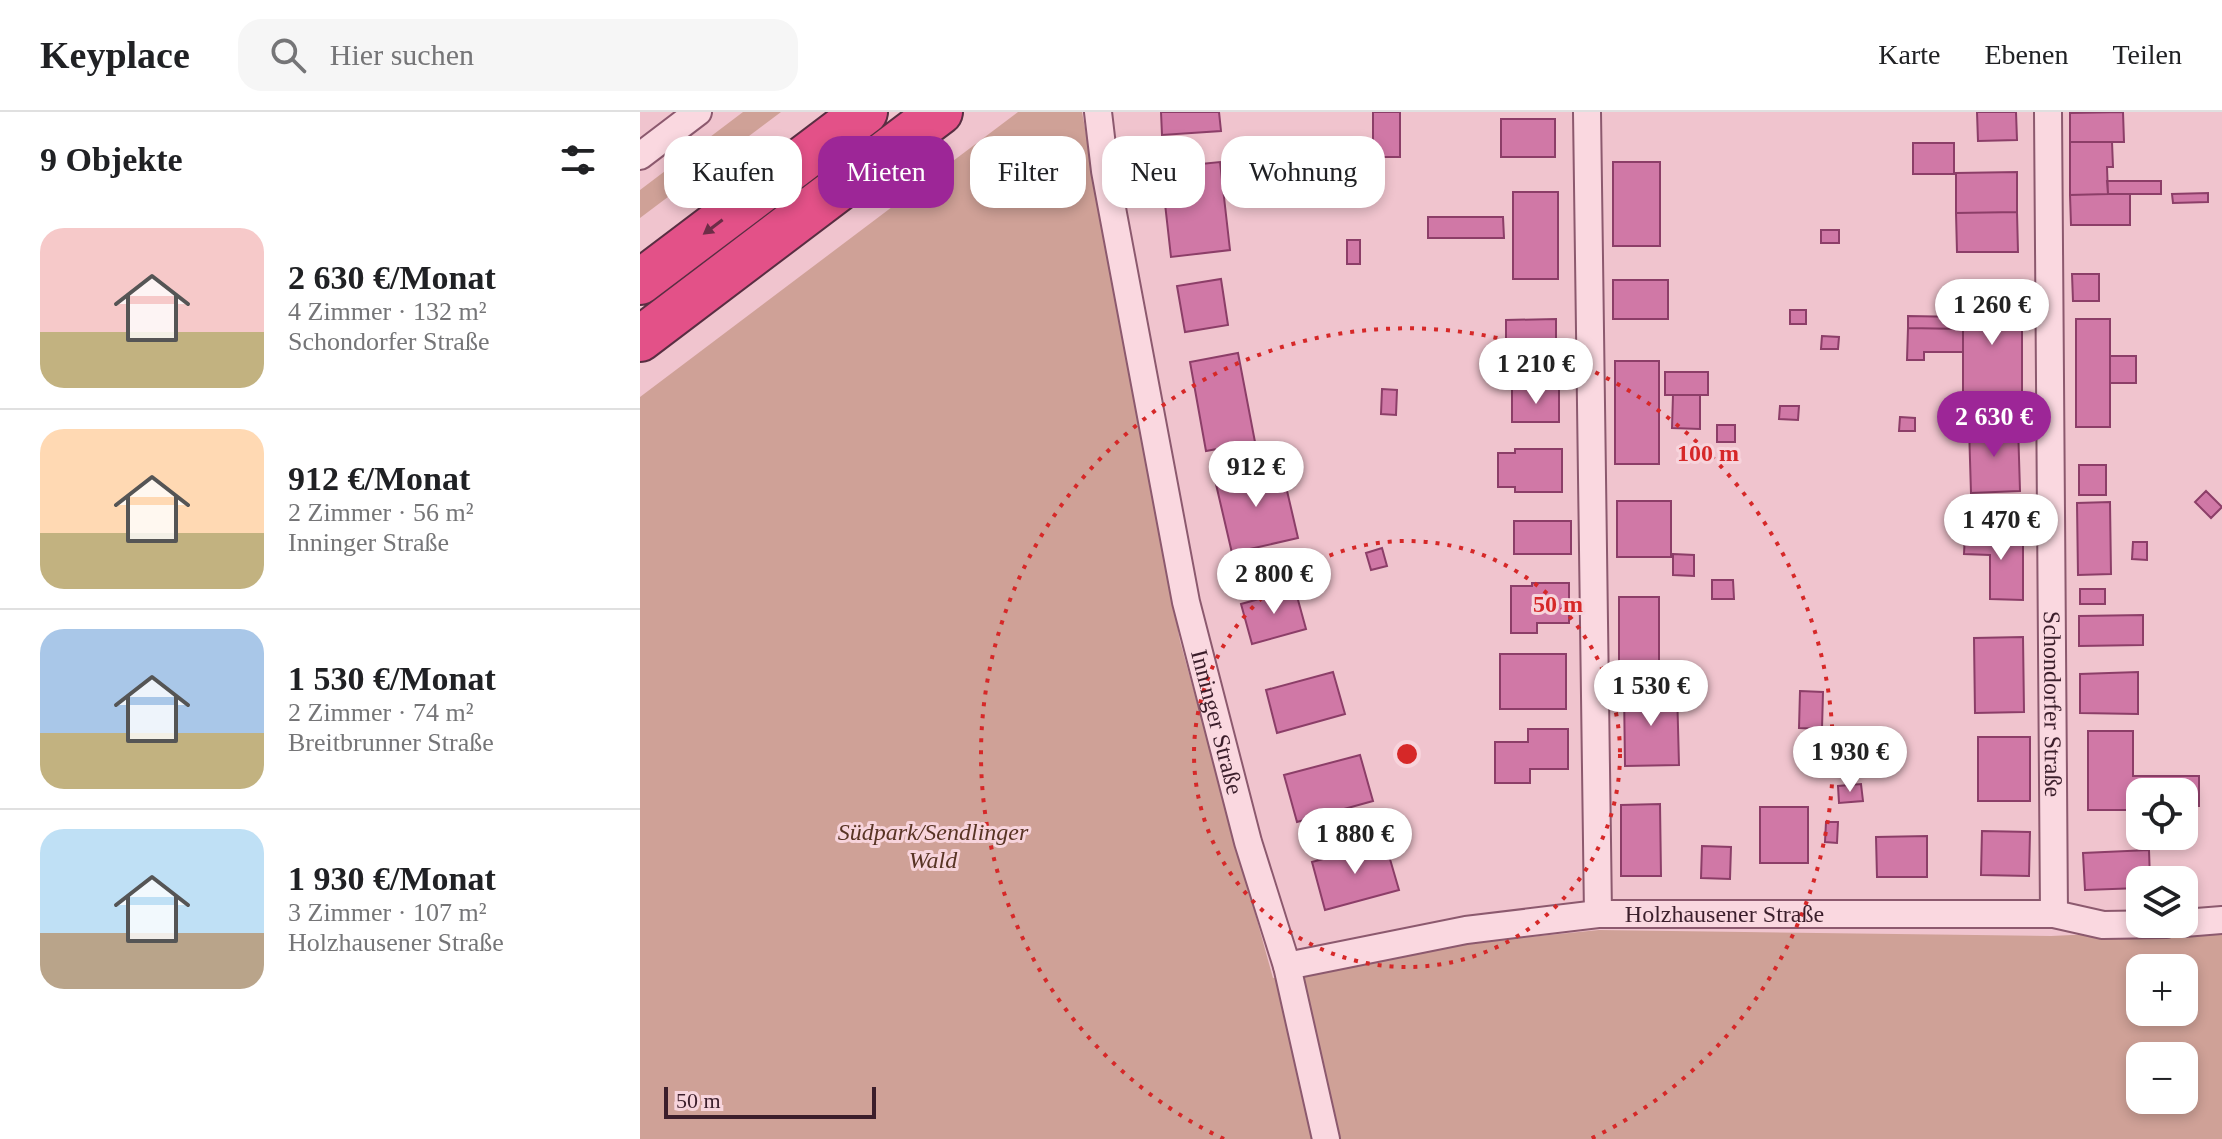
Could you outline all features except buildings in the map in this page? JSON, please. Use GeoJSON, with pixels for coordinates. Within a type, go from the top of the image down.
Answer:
{"type":"FeatureCollection","features":[{"type":"Feature","properties":{"kind":"highway"},"geometry":{"type":"LineString","coordinates":[[640,282],[865,112]]}},
{"type":"Feature","properties":{"kind":"highway"},"geometry":{"type":"LineString","coordinates":[[640,339],[940,112]]}},
{"type":"Feature","properties":{"kind":"street"},"geometry":{"type":"LineString","coordinates":[[640,156],[698,112]]}},
{"type":"Feature","properties":{"kind":"street","name":"Inninger Straße"},"geometry":{"type":"LineString","coordinates":[[1098,112],[1105,171],[1186,602],[1248,842],[1287,966],[1326,1139]]}},
{"type":"Feature","properties":{"kind":"street"},"geometry":{"type":"LineString","coordinates":[[1587,112],[1598,914]]}},
{"type":"Feature","properties":{"kind":"street","name":"Schondorfer Straße"},"geometry":{"type":"LineString","coordinates":[[2048,112],[2054,914]]}},
{"type":"Feature","properties":{"kind":"street","name":"Holzhausener Straße"},"geometry":{"type":"LineString","coordinates":[[1287,966],[1466,930],[1598,914],[2054,914],[2103,925],[2126,925]]}},
{"type":"Feature","properties":{"kind":"street"},"geometry":{"type":"LineString","coordinates":[[2198,922],[2222,920]]}},
{"type":"Feature","properties":{"kind":"green space"},"geometry":{"type":"Polygon","coordinates":[[[743,112],[781,112],[749,136],[711,136],[743,112]]]}},
{"type":"Feature","properties":{"kind":"green space","name":"Südpark/Sendlinger Wald"},"geometry":{"type":"Polygon","coordinates":[[[1018,112],[1082,112],[1180,641],[1273,978],[1468,943],[1599,930],[2051,936],[2126,932],[2126,938],[2198,938],[2198,929],[2222,928],[2222,1139],[640,1139],[640,397],[891,208],[954,208],[954,160],[970,148],[970,208],[1086,208],[1086,136],[986,136],[1018,112]]]}},
{"type":"Feature","properties":{"kind":"green space"},"geometry":{"type":"Polygon","coordinates":[[[664,172],[664,200],[640,218],[640,190],[664,172]]]}}]}
